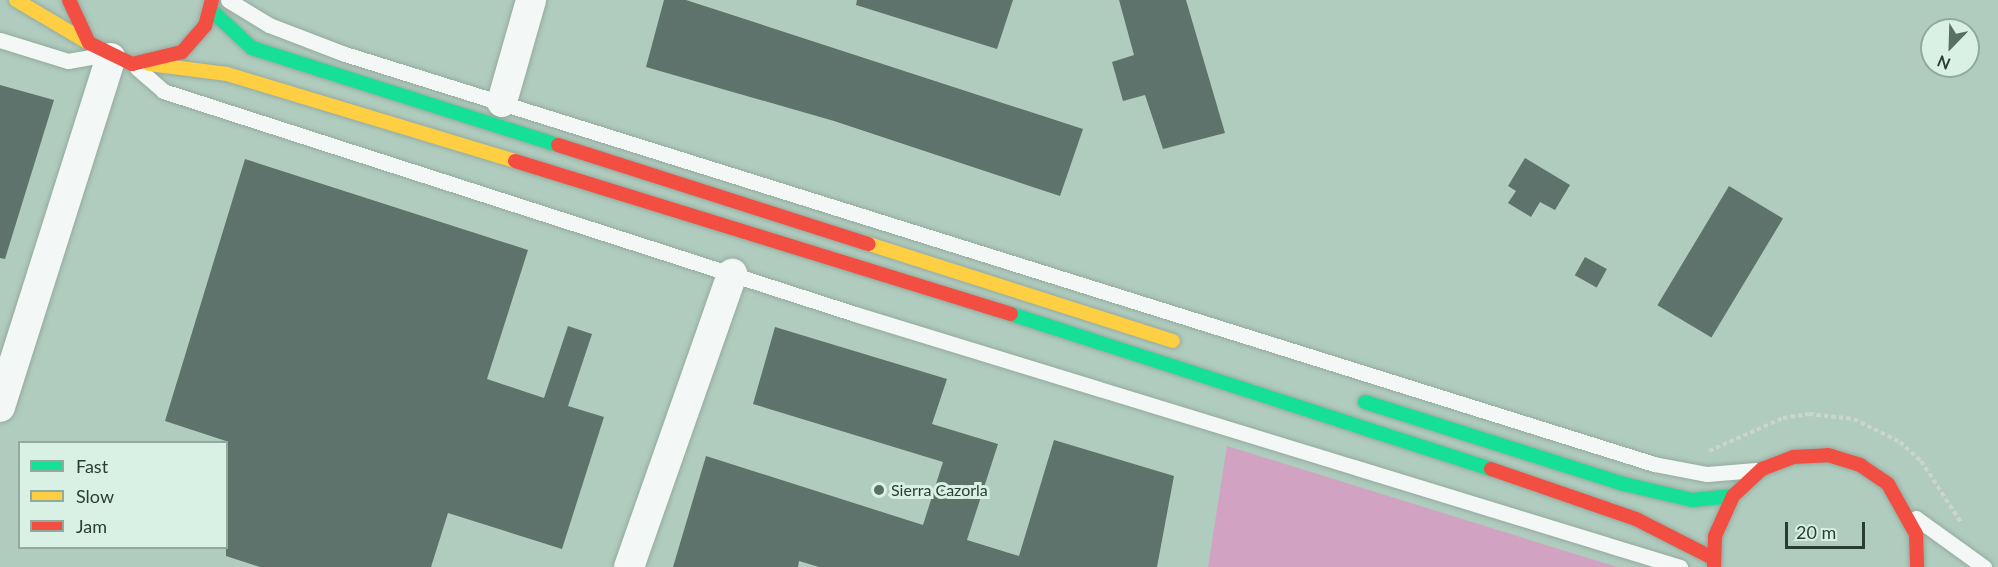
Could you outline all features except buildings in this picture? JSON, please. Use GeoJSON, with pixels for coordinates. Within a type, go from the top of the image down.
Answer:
{"type":"FeatureCollection","features":[{"type":"Feature","properties":{"kind":"main road"},"geometry":{"type":"LineString","coordinates":[[16,0],[109,55],[149,64],[227,74],[315,99],[1315,408],[1636,519],[1714,562],[1722,515],[1733,496],[1762,469],[1793,457],[1828,455],[1860,465],[1888,484],[1908,512],[1921,564]]}},
{"type":"Feature","properties":{"kind":"main road"},"geometry":{"type":"LineString","coordinates":[[69,0],[76,26],[109,55]]}},
{"type":"Feature","properties":{"kind":"main road"},"geometry":{"type":"LineString","coordinates":[[149,64],[182,52],[211,5],[252,48],[1188,345]]}},
{"type":"Feature","properties":{"kind":"main road"},"geometry":{"type":"LineString","coordinates":[[1348,396],[1624,484],[1692,500],[1733,496]]}},
{"type":"Feature","properties":{"kind":"street"},"geometry":{"type":"LineString","coordinates":[[502,102],[531,0]]}},
{"type":"Feature","properties":{"kind":"street"},"geometry":{"type":"LineString","coordinates":[[0,408],[109,55]]}},
{"type":"Feature","properties":{"kind":"street"},"geometry":{"type":"LineString","coordinates":[[629,567],[732,274]]}},
{"type":"Feature","properties":{"kind":"lane"},"geometry":{"type":"LineString","coordinates":[[228,0],[269,24],[345,54],[1654,464],[1707,474],[1762,469]]}},
{"type":"Feature","properties":{"kind":"lane"},"geometry":{"type":"LineString","coordinates":[[0,40],[68,61],[109,55],[163,91],[732,274],[1680,567]]}},
{"type":"Feature","properties":{"kind":"lane"},"geometry":{"type":"LineString","coordinates":[[1908,512],[1984,567]]}},
{"type":"Feature","properties":{"kind":"path"},"geometry":{"type":"LineString","coordinates":[[1698,451],[1708,452],[1783,418],[1809,414],[1854,419],[1900,442],[1921,461],[1971,534]]}},
{"type":"Feature","properties":{"kind":"shaded area"},"geometry":{"type":"Polygon","coordinates":[[[1227,446],[1617,567],[1208,567],[1227,446]]]}},
{"type":"Feature","properties":{"kind":"traffic: fast"},"geometry":{"type":"LineString","coordinates":[[211,10],[252,48],[558,145]]}},
{"type":"Feature","properties":{"kind":"traffic: fast"},"geometry":{"type":"LineString","coordinates":[[1011,314],[1491,469]]}},
{"type":"Feature","properties":{"kind":"traffic: fast"},"geometry":{"type":"LineString","coordinates":[[1365,402],[1624,484],[1692,500],[1733,496]]}},
{"type":"Feature","properties":{"kind":"traffic: slow"},"geometry":{"type":"LineString","coordinates":[[16,0],[87,42]]}},
{"type":"Feature","properties":{"kind":"traffic: slow"},"geometry":{"type":"LineString","coordinates":[[149,64],[227,74],[515,161]]}},
{"type":"Feature","properties":{"kind":"traffic: slow"},"geometry":{"type":"LineString","coordinates":[[869,244],[1173,341]]}},
{"type":"Feature","properties":{"kind":"traffic: jam"},"geometry":{"type":"LineString","coordinates":[[69,0],[89,43],[132,64],[182,52],[205,26],[212,0]]}},
{"type":"Feature","properties":{"kind":"traffic: jam"},"geometry":{"type":"LineString","coordinates":[[558,145],[869,244]]}},
{"type":"Feature","properties":{"kind":"traffic: jam"},"geometry":{"type":"LineString","coordinates":[[515,161],[1011,314]]}},
{"type":"Feature","properties":{"kind":"traffic: jam"},"geometry":{"type":"LineString","coordinates":[[1714,567],[1715,536],[1733,496],[1762,469],[1793,457],[1828,455],[1860,465],[1888,484],[1916,534],[1917,567]]}},
{"type":"Feature","properties":{"kind":"traffic: jam"},"geometry":{"type":"LineString","coordinates":[[1491,469],[1636,519],[1713,558]]}},
{"type":"Feature","properties":{"kind":"place","name":"Sierra Cazorla"},"geometry":{"type":"Point","coordinates":[879,490]}}]}
